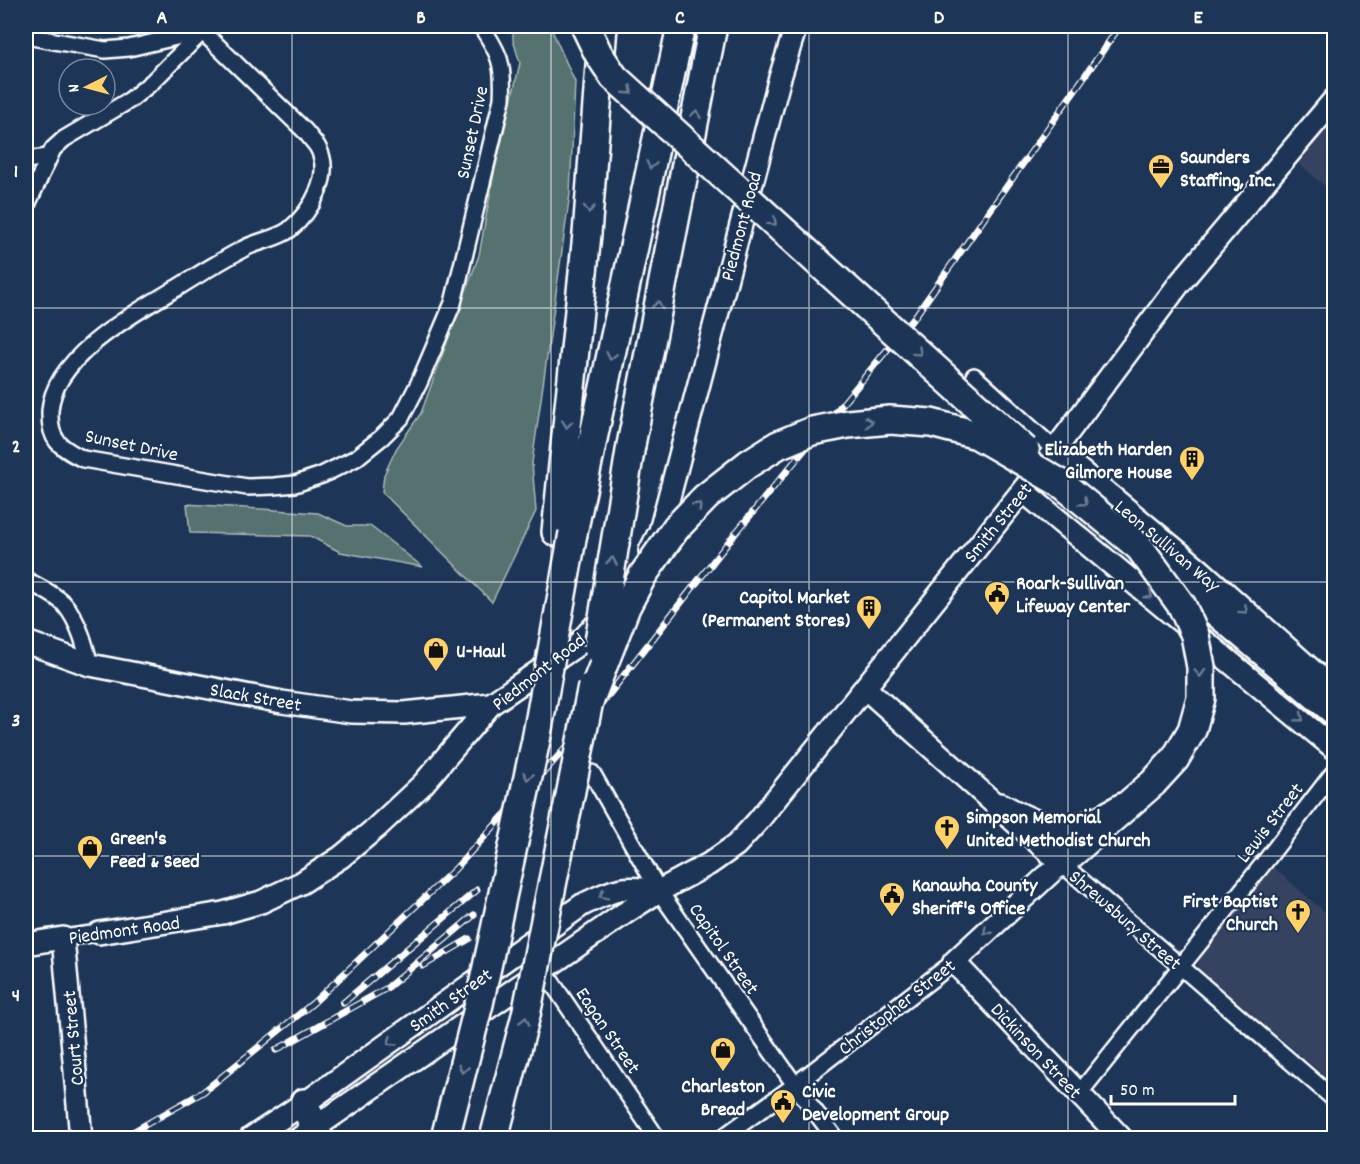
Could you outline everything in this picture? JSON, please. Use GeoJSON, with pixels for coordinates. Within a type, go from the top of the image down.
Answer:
{"type":"FeatureCollection","features":[{"type":"Feature","properties":{"kind":"highway"},"geometry":{"type":"LineString","coordinates":[[585,26],[598,53],[614,77],[1062,484],[1335,711]]}},
{"type":"Feature","properties":{"kind":"highway"},"geometry":{"type":"LineString","coordinates":[[445,1138],[479,1004],[536,740],[565,532],[603,26]]}},
{"type":"Feature","properties":{"kind":"highway"},"geometry":{"type":"LineString","coordinates":[[565,532],[681,26]]}},
{"type":"Feature","properties":{"kind":"highway"},"geometry":{"type":"LineString","coordinates":[[494,1138],[526,1015],[590,702],[631,445],[713,26]]}},
{"type":"Feature","properties":{"kind":"highway"},"geometry":{"type":"LineString","coordinates":[[590,702],[626,607],[643,575],[664,544],[706,497],[748,464],[778,445],[812,431],[848,424],[890,420],[931,423],[977,435],[1062,484]]}},
{"type":"Feature","properties":{"kind":"highway"},"geometry":{"type":"LineString","coordinates":[[1061,863],[1153,783],[1175,759],[1192,730],[1201,698],[1201,667],[1195,635],[1182,606],[1140,548]]}},
{"type":"Feature","properties":{"kind":"highway"},"geometry":{"type":"LineString","coordinates":[[1000,807],[1044,828],[1075,829],[1104,819],[1123,807]]}},
{"type":"Feature","properties":{"kind":"highway"},"geometry":{"type":"LineString","coordinates":[[304,1103],[312,1135]]}},
{"type":"Feature","properties":{"kind":"street","name":"Sunset Drive"},"geometry":{"type":"LineString","coordinates":[[204,28],[317,146],[322,159],[322,174],[317,195],[305,214],[288,231],[245,248],[122,320],[94,342],[72,363],[55,390],[50,408],[50,425],[54,439],[66,451],[83,459],[247,488],[295,484],[322,476],[356,458],[382,437],[400,418],[419,382],[453,303],[502,99],[500,56],[481,26]]}},
{"type":"Feature","properties":{"kind":"street"},"geometry":{"type":"LineString","coordinates":[[495,26],[495,46]]}},
{"type":"Feature","properties":{"kind":"street","name":"Piedmont Road"},"geometry":{"type":"LineString","coordinates":[[26,944],[223,913],[261,902],[301,883],[341,857],[376,828],[423,784],[491,704],[577,645],[615,604],[635,576],[660,531],[776,93],[796,26]]}},
{"type":"Feature","properties":{"kind":"street"},"geometry":{"type":"LineString","coordinates":[[26,36],[105,50],[129,48],[204,28]]}},
{"type":"Feature","properties":{"kind":"street"},"geometry":{"type":"LineString","coordinates":[[26,207],[53,148],[64,139],[130,100],[152,82],[204,28]]}},
{"type":"Feature","properties":{"kind":"street","name":"Smith Street"},"geometry":{"type":"LineString","coordinates":[[312,1135],[543,970],[659,891],[709,864],[736,845],[758,821],[1023,491],[1179,284],[1335,100]]}},
{"type":"Feature","properties":{"kind":"street"},"geometry":{"type":"LineString","coordinates":[[26,160],[48,157]]}},
{"type":"Feature","properties":{"kind":"street","name":"Leon Sullivan Way"},"geometry":{"type":"LineString","coordinates":[[974,376],[1055,450],[1190,561],[1335,690]]}},
{"type":"Feature","properties":{"kind":"street"},"geometry":{"type":"LineString","coordinates":[[1023,491],[1335,748]]}},
{"type":"Feature","properties":{"kind":"street"},"geometry":{"type":"LineString","coordinates":[[26,580],[65,605],[83,638],[90,665]]}},
{"type":"Feature","properties":{"kind":"street","name":"Slack Street"},"geometry":{"type":"LineString","coordinates":[[26,642],[90,665],[282,702],[351,712],[404,713],[491,704]]}},
{"type":"Feature","properties":{"kind":"street","name":"Shrewsbury Street"},"geometry":{"type":"LineString","coordinates":[[865,688],[1061,863],[1335,1099]]}},
{"type":"Feature","properties":{"kind":"street","name":"Lewis Street"},"geometry":{"type":"LineString","coordinates":[[1078,1095],[1335,772]]}},
{"type":"Feature","properties":{"kind":"street","name":"Capitol Street"},"geometry":{"type":"LineString","coordinates":[[592,773],[659,891],[795,1085],[835,1138]]}},
{"type":"Feature","properties":{"kind":"street","name":"Christopher Street"},"geometry":{"type":"LineString","coordinates":[[722,1138],[795,1085],[954,962],[1061,863]]}},
{"type":"Feature","properties":{"kind":"street","name":"Smith Street"},"geometry":{"type":"LineString","coordinates":[[251,1138],[304,1103],[582,905],[612,891],[633,887],[659,891]]}},
{"type":"Feature","properties":{"kind":"street","name":"Court Street"},"geometry":{"type":"LineString","coordinates":[[63,938],[81,1138]]}},
{"type":"Feature","properties":{"kind":"street","name":"Eagan Street"},"geometry":{"type":"LineString","coordinates":[[528,944],[543,970],[657,1138]]}},
{"type":"Feature","properties":{"kind":"street","name":"Dickinson Street"},"geometry":{"type":"LineString","coordinates":[[954,962],[1121,1138]]}},
{"type":"Feature","properties":{"kind":"shaded area"},"geometry":{"type":"Polygon","coordinates":[[[1334,102],[1334,194],[1292,158],[1334,102]]]}},
{"type":"Feature","properties":{"kind":"shaded area"},"geometry":{"type":"Polygon","coordinates":[[[1272,866],[1334,920],[1334,1084],[1198,968],[1199,960],[1267,868],[1272,866]]]}},
{"type":"Feature","properties":{"kind":"green space"},"geometry":{"type":"Polygon","coordinates":[[[513,26],[550,26],[575,82],[570,194],[532,463],[536,511],[492,602],[382,492],[384,475],[396,449],[421,413],[479,255],[494,173],[520,63],[513,40],[513,26]]]}},
{"type":"Feature","properties":{"kind":"green space"},"geometry":{"type":"Polygon","coordinates":[[[187,504],[318,513],[347,526],[370,526],[423,567],[340,552],[310,536],[190,533],[187,504]]]}},
{"type":"Feature","properties":{"kind":"railway"},"geometry":{"type":"LineString","coordinates":[[122,1138],[203,1092],[313,1003],[455,869],[574,739],[734,535],[916,315],[1120,26]]}},
{"type":"Feature","properties":{"kind":"railway"},"geometry":{"type":"LineString","coordinates":[[343,1003],[477,890]]}},
{"type":"Feature","properties":{"kind":"railway"},"geometry":{"type":"LineString","coordinates":[[276,1050],[387,988],[474,915]]}},
{"type":"Feature","properties":{"kind":"railway"},"geometry":{"type":"LineString","coordinates":[[423,966],[469,939]]}},
{"type":"Feature","properties":{"kind":"place","name":"Saunders Staffing, Inc."},"geometry":{"type":"Point","coordinates":[1161,190]}},
{"type":"Feature","properties":{"kind":"place","name":"Elizabeth Harden Gilmore House"},"geometry":{"type":"Point","coordinates":[1192,482]}},
{"type":"Feature","properties":{"kind":"place","name":"Roark-Sullivan Lifeway Center"},"geometry":{"type":"Point","coordinates":[997,617]}},
{"type":"Feature","properties":{"kind":"place","name":"Capitol Market (Permanent Stores)"},"geometry":{"type":"Point","coordinates":[869,631]}},
{"type":"Feature","properties":{"kind":"place","name":"U-Haul"},"geometry":{"type":"Point","coordinates":[436,673]}},
{"type":"Feature","properties":{"kind":"place","name":"Simpson Memorial United Methodist Church"},"geometry":{"type":"Point","coordinates":[947,851]}},
{"type":"Feature","properties":{"kind":"place","name":"Green's Feed & Seed"},"geometry":{"type":"Point","coordinates":[90,871]}},
{"type":"Feature","properties":{"kind":"place","name":"Kanawha County Sheriff's Office"},"geometry":{"type":"Point","coordinates":[892,918]}},
{"type":"Feature","properties":{"kind":"place","name":"First Baptist Church"},"geometry":{"type":"Point","coordinates":[1298,935]}},
{"type":"Feature","properties":{"kind":"place","name":"Charleston Bread"},"geometry":{"type":"Point","coordinates":[723,1073]}},
{"type":"Feature","properties":{"kind":"place","name":"Civic Development Group"},"geometry":{"type":"Point","coordinates":[783,1125]}}]}
